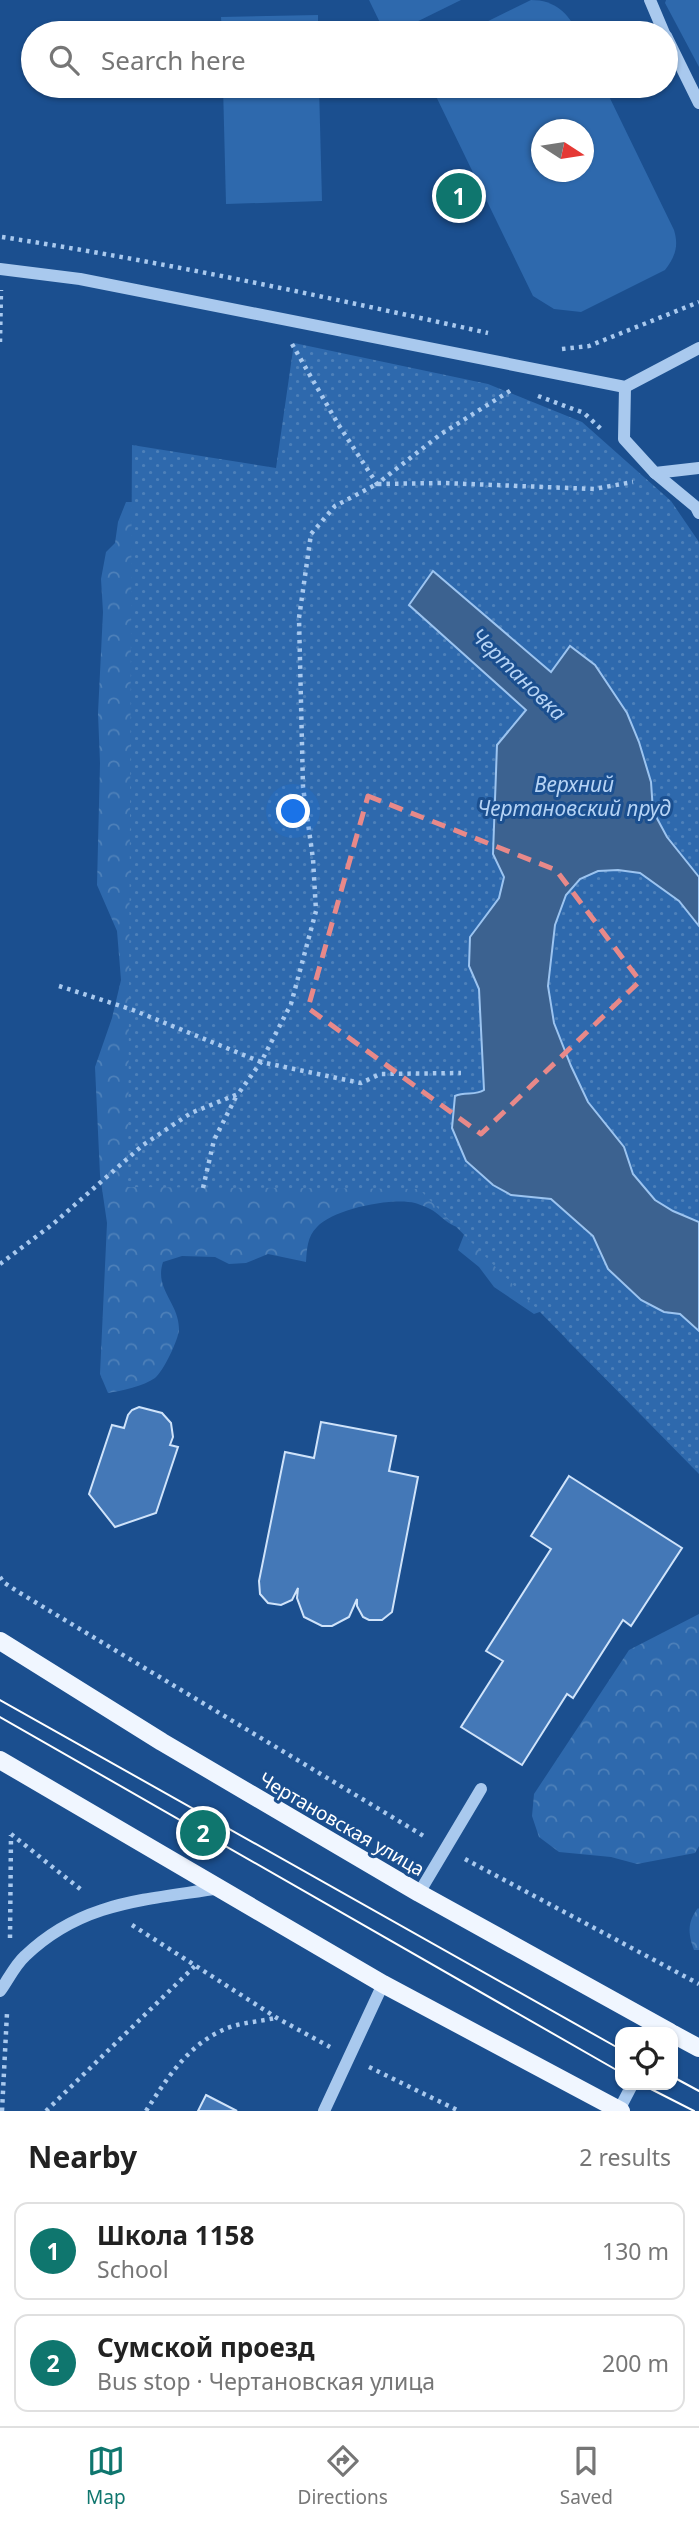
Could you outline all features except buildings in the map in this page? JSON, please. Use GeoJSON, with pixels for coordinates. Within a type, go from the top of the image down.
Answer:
{"type":"FeatureCollection","features":[{"type":"Feature","properties":{"kind":"main road","name":"Чертановская улица"},"geometry":{"type":"LineString","coordinates":[[0,1641],[162,1742],[419,1894],[657,2027]]}},
{"type":"Feature","properties":{"kind":"main road"},"geometry":{"type":"LineString","coordinates":[[0,1760],[383,1984],[620,2110]]}},
{"type":"Feature","properties":{"kind":"main road","name":"Чертановская улица"},"geometry":{"type":"LineString","coordinates":[[678,2038],[699,2048]]}},
{"type":"Feature","properties":{"kind":"street"},"geometry":{"type":"LineString","coordinates":[[650,0],[659,21]]}},
{"type":"Feature","properties":{"kind":"street"},"geometry":{"type":"LineString","coordinates":[[678,61],[699,103]]}},
{"type":"Feature","properties":{"kind":"street"},"geometry":{"type":"LineString","coordinates":[[0,269],[80,279],[625,387],[699,348]]}},
{"type":"Feature","properties":{"kind":"street"},"geometry":{"type":"LineString","coordinates":[[625,387],[624,439],[655,473],[699,513]]}},
{"type":"Feature","properties":{"kind":"street"},"geometry":{"type":"LineString","coordinates":[[655,473],[699,468]]}},
{"type":"Feature","properties":{"kind":"street"},"geometry":{"type":"LineString","coordinates":[[419,1894],[481,1789]]}},
{"type":"Feature","properties":{"kind":"street"},"geometry":{"type":"LineString","coordinates":[[0,1991],[23,1958],[60,1927],[104,1908],[220,1888]]}},
{"type":"Feature","properties":{"kind":"street"},"geometry":{"type":"LineString","coordinates":[[324,2111],[383,1984]]}},
{"type":"Feature","properties":{"kind":"street"},"geometry":{"type":"LineString","coordinates":[[620,2110],[630,2090]]}},
{"type":"Feature","properties":{"kind":"path"},"geometry":{"type":"LineString","coordinates":[[2,237],[87,250],[303,292],[493,334]]}},
{"type":"Feature","properties":{"kind":"path"},"geometry":{"type":"LineString","coordinates":[[0,342],[1,288]]}},
{"type":"Feature","properties":{"kind":"path"},"geometry":{"type":"LineString","coordinates":[[561,349],[589,346],[699,302]]}},
{"type":"Feature","properties":{"kind":"path"},"geometry":{"type":"LineString","coordinates":[[288,337],[338,424],[377,484]]}},
{"type":"Feature","properties":{"kind":"path"},"geometry":{"type":"LineString","coordinates":[[203,1188],[214,1140],[238,1094],[261,1062],[291,1004],[316,911],[313,859],[303,787],[299,618],[310,534],[335,506],[377,484],[441,433],[515,387]]}},
{"type":"Feature","properties":{"kind":"path"},"geometry":{"type":"LineString","coordinates":[[527,392],[584,413],[603,431]]}},
{"type":"Feature","properties":{"kind":"path"},"geometry":{"type":"LineString","coordinates":[[377,484],[444,483],[594,489],[636,481],[655,473]]}},
{"type":"Feature","properties":{"kind":"path"},"geometry":{"type":"LineString","coordinates":[[59,986],[133,1010],[261,1062],[361,1083],[380,1074],[461,1073]]}},
{"type":"Feature","properties":{"kind":"path"},"geometry":{"type":"LineString","coordinates":[[0,1264],[53,1224],[143,1145],[191,1113],[238,1094]]}},
{"type":"Feature","properties":{"kind":"path"},"geometry":{"type":"LineString","coordinates":[[0,1577],[20,1593],[446,1849],[699,1984]]}},
{"type":"Feature","properties":{"kind":"path"},"geometry":{"type":"LineString","coordinates":[[11,1834],[104,1908],[277,2018],[349,2058],[459,2111]]}},
{"type":"Feature","properties":{"kind":"path"},"geometry":{"type":"LineString","coordinates":[[46,2111],[195,1966]]}},
{"type":"Feature","properties":{"kind":"path"},"geometry":{"type":"LineString","coordinates":[[146,2111],[178,2062],[209,2038],[235,2026],[277,2018]]}},
{"type":"Feature","properties":{"kind":"highlighted area"},"geometry":{"type":"Polygon","coordinates":[[[368,796],[556,870],[640,981],[481,1134],[308,1008],[368,796]]]}},
{"type":"Feature","properties":{"kind":"green space"},"geometry":{"type":"Polygon","coordinates":[[[369,0],[461,0],[418,21],[379,21],[369,0]]]}},
{"type":"Feature","properties":{"kind":"green space"},"geometry":{"type":"Polygon","coordinates":[[[531,0],[554,5],[571,21],[488,21],[531,0]]]}},
{"type":"Feature","properties":{"kind":"green space"},"geometry":{"type":"Polygon","coordinates":[[[666,0],[699,0],[699,67],[678,27],[678,21],[675,21],[666,0]]]}},
{"type":"Feature","properties":{"kind":"green space"},"geometry":{"type":"Polygon","coordinates":[[[318,15],[318,21],[221,21],[221,17],[318,15]]]}},
{"type":"Feature","properties":{"kind":"green space"},"geometry":{"type":"Polygon","coordinates":[[[223,98],[319,98],[322,201],[226,204],[223,98]]]}},
{"type":"Feature","properties":{"kind":"green space"},"geometry":{"type":"Polygon","coordinates":[[[437,98],[610,98],[674,230],[675,251],[665,270],[581,312],[554,309],[533,296],[437,98]]]}},
{"type":"Feature","properties":{"kind":"green space"},"geometry":{"type":"Polygon","coordinates":[[[294,343],[488,384],[582,422],[671,501],[699,542],[699,1474],[419,1189],[128,1187],[132,445],[276,468],[294,343]]]}},
{"type":"Feature","properties":{"kind":"green space"},"geometry":{"type":"Polygon","coordinates":[[[126,502],[145,502],[652,1425],[567,1340],[564,1322],[548,1309],[534,1314],[494,1287],[479,1267],[458,1250],[467,1227],[453,1225],[428,1208],[405,1202],[363,1206],[325,1221],[311,1235],[306,1262],[268,1254],[246,1263],[229,1264],[215,1257],[182,1256],[163,1262],[161,1272],[164,1288],[178,1320],[179,1329],[174,1347],[155,1378],[139,1386],[108,1393],[100,1374],[107,1223],[100,1175],[95,1067],[112,1018],[121,980],[117,931],[97,885],[100,763],[98,713],[103,612],[101,579],[106,552],[115,543],[118,522],[126,502]]]}},
{"type":"Feature","properties":{"kind":"green space"},"geometry":{"type":"Polygon","coordinates":[[[699,1614],[699,1846],[695,1853],[637,1864],[611,1857],[559,1852],[539,1837],[532,1816],[534,1794],[629,1650],[699,1614]]]}},
{"type":"Feature","properties":{"kind":"green space"},"geometry":{"type":"Polygon","coordinates":[[[698,1908],[699,1950],[694,1950],[690,1928],[698,1908]]]}},
{"type":"Feature","properties":{"kind":"water","name":"Верхний Чертановский пруд"},"geometry":{"type":"Polygon","coordinates":[[[433,571],[551,672],[570,646],[595,665],[627,713],[639,742],[651,782],[653,811],[667,837],[699,877],[699,926],[679,901],[640,873],[598,871],[580,879],[566,895],[555,925],[548,986],[554,1023],[571,1066],[588,1102],[624,1147],[633,1174],[655,1200],[699,1222],[699,1331],[680,1314],[664,1312],[641,1300],[608,1269],[593,1236],[551,1199],[511,1195],[493,1185],[466,1161],[452,1128],[455,1096],[484,1090],[479,989],[469,966],[470,937],[499,898],[504,877],[493,854],[497,745],[526,710],[409,605],[433,571]]]}},
{"type":"Feature","properties":{"kind":"tram line"},"geometry":{"type":"LineString","coordinates":[[0,1700],[615,2046]]}},
{"type":"Feature","properties":{"kind":"tram line"},"geometry":{"type":"LineString","coordinates":[[0,1717],[615,2069]]}},
{"type":"Feature","properties":{"kind":"tram line"},"geometry":{"type":"LineString","coordinates":[[678,2080],[699,2091]]}},
{"type":"Feature","properties":{"kind":"tram line"},"geometry":{"type":"LineString","coordinates":[[653,2090],[694,2111]]}},
{"type":"Feature","properties":{"kind":"place","name":"Школа 1158"},"geometry":{"type":"Point","coordinates":[459,196]}},
{"type":"Feature","properties":{"kind":"place","name":"Сумской проезд"},"geometry":{"type":"Point","coordinates":[203,1833]}},
{"type":"Feature","properties":{"kind":"water label","name":"Чертановка"},"geometry":{"type":"Point","coordinates":[519,674]}}]}
